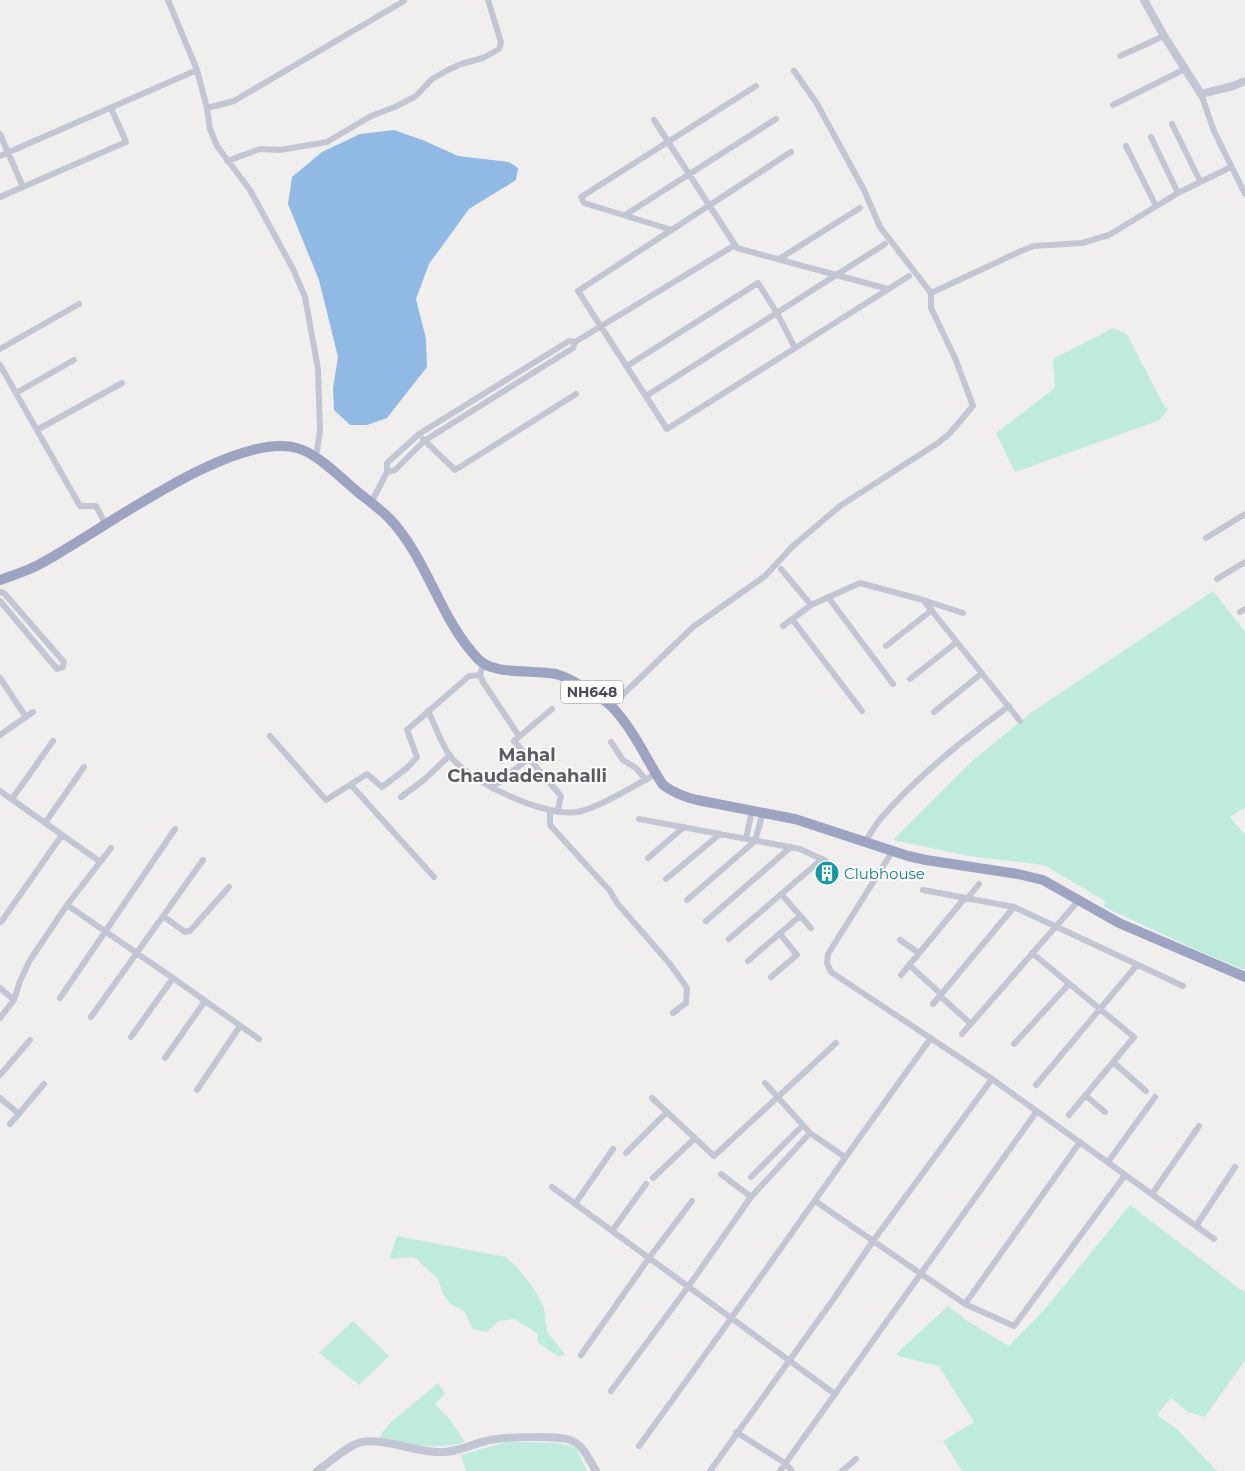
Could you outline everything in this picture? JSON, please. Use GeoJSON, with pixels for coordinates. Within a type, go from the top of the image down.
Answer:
{"type":"FeatureCollection","features":[{"type":"Feature","properties":{"kind":"highway"},"geometry":{"type":"LineString","coordinates":[[0,580],[38,566],[210,465],[242,453],[272,445],[300,448],[316,458],[388,517],[411,546],[459,635],[469,650],[483,664]]}},
{"type":"Feature","properties":{"kind":"highway","name":"NH648"},"geometry":{"type":"LineString","coordinates":[[483,664],[498,668],[558,675],[574,681],[600,697],[623,720],[663,785],[682,796],[795,820],[892,852],[926,860],[1018,874],[1043,880],[1119,923],[1245,977]]}},
{"type":"Feature","properties":{"kind":"street"},"geometry":{"type":"LineString","coordinates":[[168,0],[197,70],[207,108],[210,129],[217,146],[250,190],[293,270],[305,297],[318,369],[320,430],[316,458]]}},
{"type":"Feature","properties":{"kind":"street"},"geometry":{"type":"LineString","coordinates":[[227,161],[260,150],[280,150],[327,142],[371,116],[395,107],[416,96],[432,79],[448,70],[483,58],[498,49],[501,42],[488,0]]}},
{"type":"Feature","properties":{"kind":"street"},"geometry":{"type":"LineString","coordinates":[[1144,0],[1164,36],[1201,94],[1214,131],[1245,194]]}},
{"type":"Feature","properties":{"kind":"street"},"geometry":{"type":"LineString","coordinates":[[207,108],[234,101],[404,1]]}},
{"type":"Feature","properties":{"kind":"street"},"geometry":{"type":"LineString","coordinates":[[1120,56],[1164,36]]}},
{"type":"Feature","properties":{"kind":"street"},"geometry":{"type":"LineString","coordinates":[[1113,105],[1185,69]]}},
{"type":"Feature","properties":{"kind":"street"},"geometry":{"type":"LineString","coordinates":[[0,156],[197,70]]}},
{"type":"Feature","properties":{"kind":"street"},"geometry":{"type":"LineString","coordinates":[[611,706],[692,627],[765,576],[793,546],[840,506],[938,443],[949,434],[973,406],[955,358],[930,308],[931,293],[880,227],[864,190],[816,102],[794,71]]}},
{"type":"Feature","properties":{"kind":"street"},"geometry":{"type":"LineString","coordinates":[[1201,94],[1233,86],[1245,80]]}},
{"type":"Feature","properties":{"kind":"street"},"geometry":{"type":"LineString","coordinates":[[672,230],[584,203],[581,197],[756,86]]}},
{"type":"Feature","properties":{"kind":"street"},"geometry":{"type":"LineString","coordinates":[[0,197],[126,142],[111,108]]}},
{"type":"Feature","properties":{"kind":"street"},"geometry":{"type":"LineString","coordinates":[[625,215],[776,119]]}},
{"type":"Feature","properties":{"kind":"street"},"geometry":{"type":"LineString","coordinates":[[654,120],[737,248],[888,289]]}},
{"type":"Feature","properties":{"kind":"street"},"geometry":{"type":"LineString","coordinates":[[1172,124],[1200,181]]}},
{"type":"Feature","properties":{"kind":"street"},"geometry":{"type":"LineString","coordinates":[[0,134],[22,187]]}},
{"type":"Feature","properties":{"kind":"street"},"geometry":{"type":"LineString","coordinates":[[1151,137],[1178,193]]}},
{"type":"Feature","properties":{"kind":"street"},"geometry":{"type":"LineString","coordinates":[[1126,146],[1156,206]]}},
{"type":"Feature","properties":{"kind":"street"},"geometry":{"type":"LineString","coordinates":[[791,152],[578,291],[667,429],[909,276]]}},
{"type":"Feature","properties":{"kind":"street"},"geometry":{"type":"LineString","coordinates":[[931,293],[1027,248],[1082,243],[1109,235],[1132,223],[1178,193],[1231,167]]}},
{"type":"Feature","properties":{"kind":"street"},"geometry":{"type":"LineString","coordinates":[[779,260],[860,208]]}},
{"type":"Feature","properties":{"kind":"street"},"geometry":{"type":"LineString","coordinates":[[646,396],[885,244]]}},
{"type":"Feature","properties":{"kind":"street"},"geometry":{"type":"LineString","coordinates":[[371,503],[388,472],[387,463],[419,434],[568,341],[575,342],[735,245]]}},
{"type":"Feature","properties":{"kind":"street"},"geometry":{"type":"LineString","coordinates":[[627,366],[758,283],[777,312],[795,348]]}},
{"type":"Feature","properties":{"kind":"street"},"geometry":{"type":"LineString","coordinates":[[0,349],[79,304]]}},
{"type":"Feature","properties":{"kind":"street"},"geometry":{"type":"LineString","coordinates":[[388,472],[395,470],[424,441],[573,348],[575,342]]}},
{"type":"Feature","properties":{"kind":"street"},"geometry":{"type":"LineString","coordinates":[[16,393],[74,360]]}},
{"type":"Feature","properties":{"kind":"street"},"geometry":{"type":"LineString","coordinates":[[0,365],[80,506],[96,506],[106,525]]}},
{"type":"Feature","properties":{"kind":"street"},"geometry":{"type":"LineString","coordinates":[[37,430],[122,383]]}},
{"type":"Feature","properties":{"kind":"street"},"geometry":{"type":"LineString","coordinates":[[419,434],[455,470],[576,394]]}},
{"type":"Feature","properties":{"kind":"street"},"geometry":{"type":"LineString","coordinates":[[1206,538],[1245,514]]}},
{"type":"Feature","properties":{"kind":"street"},"geometry":{"type":"LineString","coordinates":[[1217,579],[1245,562]]}},
{"type":"Feature","properties":{"kind":"street"},"geometry":{"type":"LineString","coordinates":[[781,569],[811,605]]}},
{"type":"Feature","properties":{"kind":"street"},"geometry":{"type":"LineString","coordinates":[[783,626],[811,605],[860,583],[963,613]]}},
{"type":"Feature","properties":{"kind":"street"},"geometry":{"type":"LineString","coordinates":[[0,592],[4,593],[64,662],[63,668],[58,669],[0,601]]}},
{"type":"Feature","properties":{"kind":"street"},"geometry":{"type":"LineString","coordinates":[[828,597],[893,684]]}},
{"type":"Feature","properties":{"kind":"street"},"geometry":{"type":"LineString","coordinates":[[923,600],[1020,721]]}},
{"type":"Feature","properties":{"kind":"street"},"geometry":{"type":"LineString","coordinates":[[886,646],[932,610]]}},
{"type":"Feature","properties":{"kind":"street"},"geometry":{"type":"LineString","coordinates":[[792,619],[862,711]]}},
{"type":"Feature","properties":{"kind":"street"},"geometry":{"type":"LineString","coordinates":[[910,679],[957,642]]}},
{"type":"Feature","properties":{"kind":"street"},"geometry":{"type":"LineString","coordinates":[[483,664],[480,674],[483,682],[519,736]]}},
{"type":"Feature","properties":{"kind":"street"},"geometry":{"type":"LineString","coordinates":[[934,712],[982,673]]}},
{"type":"Feature","properties":{"kind":"street"},"geometry":{"type":"LineString","coordinates":[[270,736],[326,800],[367,774],[382,787],[407,768],[417,757],[407,730],[469,676],[480,674]]}},
{"type":"Feature","properties":{"kind":"street"},"geometry":{"type":"LineString","coordinates":[[0,678],[26,717]]}},
{"type":"Feature","properties":{"kind":"street"},"geometry":{"type":"LineString","coordinates":[[864,843],[881,818],[932,767],[1008,706]]}},
{"type":"Feature","properties":{"kind":"street"},"geometry":{"type":"LineString","coordinates":[[552,709],[514,741],[560,796],[558,810]]}},
{"type":"Feature","properties":{"kind":"street"},"geometry":{"type":"LineString","coordinates":[[428,711],[450,755],[462,768],[492,788],[550,811],[575,812],[591,808],[656,774]]}},
{"type":"Feature","properties":{"kind":"street"},"geometry":{"type":"LineString","coordinates":[[0,735],[33,712]]}},
{"type":"Feature","properties":{"kind":"street"},"geometry":{"type":"LineString","coordinates":[[12,799],[53,741]]}},
{"type":"Feature","properties":{"kind":"street"},"geometry":{"type":"LineString","coordinates":[[610,742],[623,760],[636,768],[646,780]]}},
{"type":"Feature","properties":{"kind":"street"},"geometry":{"type":"LineString","coordinates":[[401,797],[425,779],[450,755]]}},
{"type":"Feature","properties":{"kind":"street"},"geometry":{"type":"LineString","coordinates":[[492,788],[528,759]]}},
{"type":"Feature","properties":{"kind":"street"},"geometry":{"type":"LineString","coordinates":[[45,823],[84,767]]}},
{"type":"Feature","properties":{"kind":"street"},"geometry":{"type":"LineString","coordinates":[[351,785],[434,877]]}},
{"type":"Feature","properties":{"kind":"street"},"geometry":{"type":"LineString","coordinates":[[0,791],[99,861]]}},
{"type":"Feature","properties":{"kind":"street"},"geometry":{"type":"LineString","coordinates":[[746,839],[752,810]]}},
{"type":"Feature","properties":{"kind":"street"},"geometry":{"type":"LineString","coordinates":[[550,811],[550,825],[610,891],[617,903],[670,964],[687,988],[686,1003],[673,1013]]}},
{"type":"Feature","properties":{"kind":"street"},"geometry":{"type":"LineString","coordinates":[[687,900],[755,841],[763,812]]}},
{"type":"Feature","properties":{"kind":"street"},"geometry":{"type":"LineString","coordinates":[[639,818],[800,849],[824,860],[729,939]]}},
{"type":"Feature","properties":{"kind":"street"},"geometry":{"type":"LineString","coordinates":[[648,858],[684,827]]}},
{"type":"Feature","properties":{"kind":"street"},"geometry":{"type":"LineString","coordinates":[[60,998],[175,829]]}},
{"type":"Feature","properties":{"kind":"street"},"geometry":{"type":"LineString","coordinates":[[666,879],[720,834]]}},
{"type":"Feature","properties":{"kind":"street"},"geometry":{"type":"LineString","coordinates":[[1,922],[62,835]]}},
{"type":"Feature","properties":{"kind":"street"},"geometry":{"type":"LineString","coordinates":[[0,1018],[14,1000],[30,960],[67,905],[99,861],[103,860],[111,848]]}},
{"type":"Feature","properties":{"kind":"street"},"geometry":{"type":"LineString","coordinates":[[706,921],[791,848]]}},
{"type":"Feature","properties":{"kind":"street"},"geometry":{"type":"LineString","coordinates":[[892,852],[828,954],[827,963],[831,972],[992,1079],[1214,1239]]}},
{"type":"Feature","properties":{"kind":"street"},"geometry":{"type":"LineString","coordinates":[[91,1017],[203,860]]}},
{"type":"Feature","properties":{"kind":"street"},"geometry":{"type":"LineString","coordinates":[[901,975],[979,884]]}},
{"type":"Feature","properties":{"kind":"street"},"geometry":{"type":"LineString","coordinates":[[162,916],[185,932],[190,931],[229,887]]}},
{"type":"Feature","properties":{"kind":"street"},"geometry":{"type":"LineString","coordinates":[[923,890],[1014,907],[1183,986]]}},
{"type":"Feature","properties":{"kind":"street"},"geometry":{"type":"LineString","coordinates":[[781,894],[811,928]]}},
{"type":"Feature","properties":{"kind":"street"},"geometry":{"type":"LineString","coordinates":[[962,1034],[1079,900]]}},
{"type":"Feature","properties":{"kind":"street"},"geometry":{"type":"LineString","coordinates":[[67,905],[258,1039]]}},
{"type":"Feature","properties":{"kind":"street"},"geometry":{"type":"LineString","coordinates":[[933,1004],[1014,907]]}},
{"type":"Feature","properties":{"kind":"street"},"geometry":{"type":"LineString","coordinates":[[748,961],[800,916]]}},
{"type":"Feature","properties":{"kind":"street"},"geometry":{"type":"LineString","coordinates":[[771,977],[797,955],[780,934]]}},
{"type":"Feature","properties":{"kind":"street"},"geometry":{"type":"LineString","coordinates":[[900,940],[919,953]]}},
{"type":"Feature","properties":{"kind":"street"},"geometry":{"type":"LineString","coordinates":[[1032,952],[1134,1037],[1069,1115]]}},
{"type":"Feature","properties":{"kind":"street"},"geometry":{"type":"LineString","coordinates":[[909,965],[971,1024]]}},
{"type":"Feature","properties":{"kind":"street"},"geometry":{"type":"LineString","coordinates":[[1036,1085],[1137,965]]}},
{"type":"Feature","properties":{"kind":"street"},"geometry":{"type":"LineString","coordinates":[[131,1037],[172,978]]}},
{"type":"Feature","properties":{"kind":"street"},"geometry":{"type":"LineString","coordinates":[[1014,1044],[1069,984]]}},
{"type":"Feature","properties":{"kind":"street"},"geometry":{"type":"LineString","coordinates":[[0,988],[14,1000]]}},
{"type":"Feature","properties":{"kind":"street"},"geometry":{"type":"LineString","coordinates":[[165,1058],[205,1001]]}},
{"type":"Feature","properties":{"kind":"street"},"geometry":{"type":"LineString","coordinates":[[197,1090],[240,1026]]}},
{"type":"Feature","properties":{"kind":"street"},"geometry":{"type":"LineString","coordinates":[[639,1446],[732,1319],[931,1038]]}},
{"type":"Feature","properties":{"kind":"street"},"geometry":{"type":"LineString","coordinates":[[0,1074],[30,1040]]}},
{"type":"Feature","properties":{"kind":"street"},"geometry":{"type":"LineString","coordinates":[[652,1098],[714,1156],[836,1043]]}},
{"type":"Feature","properties":{"kind":"street"},"geometry":{"type":"LineString","coordinates":[[1113,1062],[1146,1091]]}},
{"type":"Feature","properties":{"kind":"street"},"geometry":{"type":"LineString","coordinates":[[710,1471],[873,1241],[992,1079]]}},
{"type":"Feature","properties":{"kind":"street"},"geometry":{"type":"LineString","coordinates":[[765,1083],[810,1132],[845,1157]]}},
{"type":"Feature","properties":{"kind":"street"},"geometry":{"type":"LineString","coordinates":[[10,1124],[44,1084]]}},
{"type":"Feature","properties":{"kind":"street"},"geometry":{"type":"LineString","coordinates":[[1086,1095],[1106,1112]]}},
{"type":"Feature","properties":{"kind":"street"},"geometry":{"type":"LineString","coordinates":[[1108,1162],[1155,1097]]}},
{"type":"Feature","properties":{"kind":"street"},"geometry":{"type":"LineString","coordinates":[[0,1098],[19,1114]]}},
{"type":"Feature","properties":{"kind":"street"},"geometry":{"type":"LineString","coordinates":[[780,1471],[1036,1111]]}},
{"type":"Feature","properties":{"kind":"street"},"geometry":{"type":"LineString","coordinates":[[626,1152],[667,1112]]}},
{"type":"Feature","properties":{"kind":"street"},"geometry":{"type":"LineString","coordinates":[[751,1177],[804,1125]]}},
{"type":"Feature","properties":{"kind":"street"},"geometry":{"type":"LineString","coordinates":[[1152,1194],[1199,1126]]}},
{"type":"Feature","properties":{"kind":"street"},"geometry":{"type":"LineString","coordinates":[[611,1391],[688,1287],[751,1197],[810,1132]]}},
{"type":"Feature","properties":{"kind":"street"},"geometry":{"type":"LineString","coordinates":[[653,1178],[695,1138]]}},
{"type":"Feature","properties":{"kind":"street"},"geometry":{"type":"LineString","coordinates":[[964,1304],[1080,1142]]}},
{"type":"Feature","properties":{"kind":"street"},"geometry":{"type":"LineString","coordinates":[[575,1204],[613,1149]]}},
{"type":"Feature","properties":{"kind":"street"},"geometry":{"type":"LineString","coordinates":[[1196,1226],[1235,1167]]}},
{"type":"Feature","properties":{"kind":"street"},"geometry":{"type":"LineString","coordinates":[[721,1174],[751,1197]]}},
{"type":"Feature","properties":{"kind":"street"},"geometry":{"type":"LineString","coordinates":[[815,1201],[964,1304],[1014,1326],[1125,1175]]}},
{"type":"Feature","properties":{"kind":"street"},"geometry":{"type":"LineString","coordinates":[[612,1231],[646,1184]]}},
{"type":"Feature","properties":{"kind":"street"},"geometry":{"type":"LineString","coordinates":[[552,1187],[835,1394]]}},
{"type":"Feature","properties":{"kind":"street"},"geometry":{"type":"LineString","coordinates":[[581,1356],[692,1200]]}},
{"type":"Feature","properties":{"kind":"street"},"geometry":{"type":"LineString","coordinates":[[736,1432],[786,1463],[792,1471]]}},
{"type":"Feature","properties":{"kind":"street"},"geometry":{"type":"LineString","coordinates":[[317,1471],[360,1442],[446,1452],[488,1440],[504,1438],[559,1438],[574,1441],[582,1449],[596,1471]]}},
{"type":"Feature","properties":{"kind":"street"},"geometry":{"type":"LineString","coordinates":[[842,1471],[856,1458]]}},
{"type":"Feature","properties":{"kind":"green space"},"geometry":{"type":"Polygon","coordinates":[[[1113,328],[1127,334],[1163,404],[1168,409],[1160,420],[1015,472],[996,433],[1055,388],[1053,359],[1113,328]]]}},
{"type":"Feature","properties":{"kind":"green space"},"geometry":{"type":"Polygon","coordinates":[[[1213,591],[1245,632],[1245,807],[1230,817],[1245,835],[1245,970],[1104,907],[1105,901],[1044,865],[969,856],[893,840],[971,762],[1032,712],[1213,591]]]}},
{"type":"Feature","properties":{"kind":"green space"},"geometry":{"type":"Polygon","coordinates":[[[1130,1205],[1245,1291],[1245,1360],[1205,1417],[1188,1412],[1171,1398],[1157,1415],[1177,1429],[1217,1471],[962,1471],[943,1441],[974,1422],[941,1367],[895,1355],[948,1306],[969,1322],[1009,1346],[1045,1309],[1130,1205]]]}},
{"type":"Feature","properties":{"kind":"green space"},"geometry":{"type":"Polygon","coordinates":[[[397,1236],[505,1257],[515,1265],[532,1286],[544,1307],[547,1332],[565,1354],[559,1357],[537,1342],[538,1334],[515,1319],[499,1321],[486,1332],[473,1329],[464,1311],[450,1304],[442,1292],[438,1279],[414,1257],[389,1259],[397,1236]]]}},
{"type":"Feature","properties":{"kind":"green space"},"geometry":{"type":"Polygon","coordinates":[[[353,1321],[389,1356],[359,1385],[319,1353],[353,1321]]]}},
{"type":"Feature","properties":{"kind":"green space"},"geometry":{"type":"Polygon","coordinates":[[[438,1383],[445,1394],[435,1404],[449,1419],[465,1442],[454,1445],[422,1446],[379,1437],[390,1423],[438,1383]]]}},
{"type":"Feature","properties":{"kind":"green space"},"geometry":{"type":"Polygon","coordinates":[[[506,1442],[558,1443],[576,1448],[587,1471],[466,1471],[461,1455],[506,1442]]]}},
{"type":"Feature","properties":{"kind":"water"},"geometry":{"type":"Polygon","coordinates":[[[394,130],[458,156],[509,162],[518,168],[516,180],[469,209],[429,264],[416,299],[426,339],[427,367],[387,418],[367,425],[350,425],[334,410],[333,388],[338,357],[319,280],[288,204],[292,177],[322,152],[360,134],[394,130]]]}},
{"type":"Feature","properties":{"kind":"place","name":"Clubhouse"},"geometry":{"type":"Point","coordinates":[827,873]}},
{"type":"Feature","properties":{"kind":"district","name":"Mahal Chaudadenahalli"},"geometry":{"type":"Point","coordinates":[527,765]}}]}
